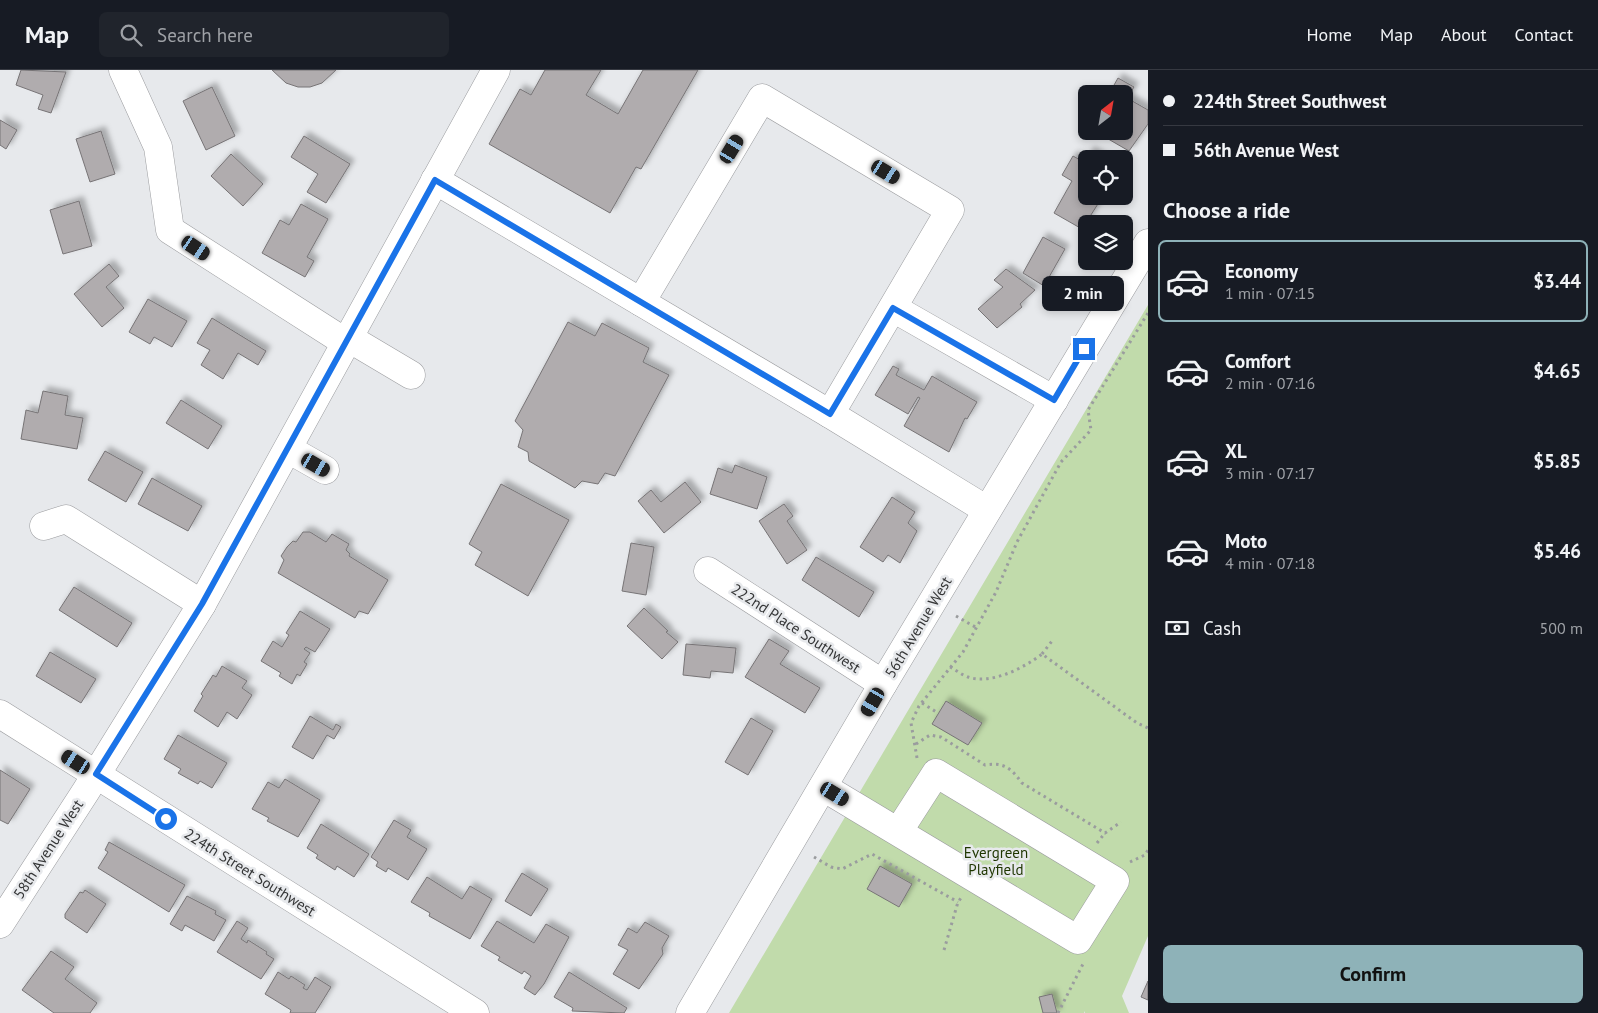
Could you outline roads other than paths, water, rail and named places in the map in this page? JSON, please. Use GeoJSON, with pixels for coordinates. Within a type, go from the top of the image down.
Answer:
{"type":"FeatureCollection","features":[{"type":"Feature","properties":{"kind":"street"},"geometry":{"type":"LineString","coordinates":[[123,70],[158,147],[170,230],[346,340],[411,375]]}},
{"type":"Feature","properties":{"kind":"street","name":"58th Avenue West"},"geometry":{"type":"LineString","coordinates":[[0,924],[202,604],[496,70]]}},
{"type":"Feature","properties":{"kind":"street"},"geometry":{"type":"LineString","coordinates":[[641,302],[762,98],[950,210],[893,308],[841,420]]}},
{"type":"Feature","properties":{"kind":"street"},"geometry":{"type":"LineString","coordinates":[[435,180],[841,420],[988,510]]}},
{"type":"Feature","properties":{"kind":"street","name":"56th Avenue West"},"geometry":{"type":"LineString","coordinates":[[690,1013],[883,684],[1148,243]]}},
{"type":"Feature","properties":{"kind":"street"},"geometry":{"type":"LineString","coordinates":[[893,308],[1054,400]]}},
{"type":"Feature","properties":{"kind":"street"},"geometry":{"type":"LineString","coordinates":[[288,449],[325,470]]}},
{"type":"Feature","properties":{"kind":"street"},"geometry":{"type":"LineString","coordinates":[[44,526],[66,519],[202,604]]}},
{"type":"Feature","properties":{"kind":"street","name":"222nd Place Southwest"},"geometry":{"type":"LineString","coordinates":[[708,571],[883,684]]}},
{"type":"Feature","properties":{"kind":"street","name":"224th Street Southwest"},"geometry":{"type":"LineString","coordinates":[[0,714],[475,1013]]}},
{"type":"Feature","properties":{"kind":"street"},"geometry":{"type":"LineString","coordinates":[[823,787],[898,832],[1078,940],[1115,881],[936,772],[898,832]]}},
{"type":"Feature","properties":{"kind":"park label","name":"Evergreen Playfield"},"geometry":{"type":"Point","coordinates":[996,860]}}]}
